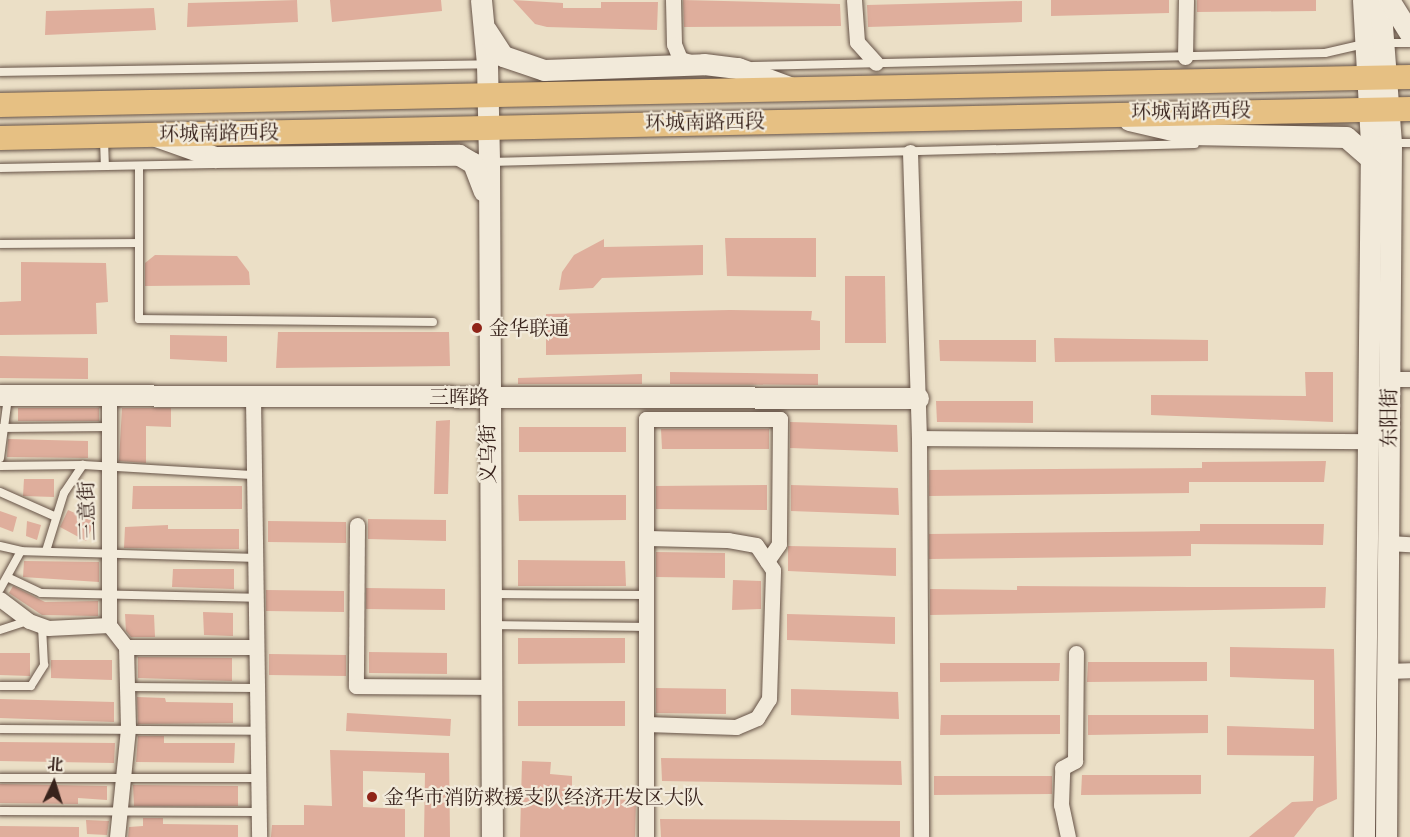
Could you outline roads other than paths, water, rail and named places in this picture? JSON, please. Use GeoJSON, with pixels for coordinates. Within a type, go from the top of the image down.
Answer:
{"type":"FeatureCollection","features":[{"type":"Feature","properties":{"kind":"main road","name":"义乌街"},"geometry":{"type":"LineString","coordinates":[[481,0],[487,64],[488,126],[481,162],[489,198],[487,397],[492,837]]}},
{"type":"Feature","properties":{"kind":"main road","name":"东阳街"},"geometry":{"type":"LineString","coordinates":[[1364,0],[1388,77],[1390,108],[1379,146],[1368,441],[1364,837]]}},
{"type":"Feature","properties":{"kind":"main road","name":"东阳街"},"geometry":{"type":"LineString","coordinates":[[1376,43],[1380,0]]}},
{"type":"Feature","properties":{"kind":"main road"},"geometry":{"type":"LineString","coordinates":[[1389,0],[1410,33]]}},
{"type":"Feature","properties":{"kind":"main road"},"geometry":{"type":"LineString","coordinates":[[483,25],[503,56],[544,70],[688,62],[738,68],[792,88]]}},
{"type":"Feature","properties":{"kind":"main road","name":"环城南路西段"},"geometry":{"type":"LineString","coordinates":[[0,105],[1388,77]]}},
{"type":"Feature","properties":{"kind":"main road","name":"环城南路西段"},"geometry":{"type":"LineString","coordinates":[[0,138],[1390,108]]}},
{"type":"Feature","properties":{"kind":"main road"},"geometry":{"type":"LineString","coordinates":[[1102,113],[1189,134],[1346,137],[1379,146]]}},
{"type":"Feature","properties":{"kind":"main road"},"geometry":{"type":"LineString","coordinates":[[153,134],[215,157],[430,154],[459,155],[481,162]]}},
{"type":"Feature","properties":{"kind":"main road","name":"东阳街"},"geometry":{"type":"LineString","coordinates":[[1379,146],[1400,379],[1388,543],[1386,837]]}},
{"type":"Feature","properties":{"kind":"main road","name":"三晖路"},"geometry":{"type":"LineString","coordinates":[[4,395],[253,398],[918,398]]}},
{"type":"Feature","properties":{"kind":"street"},"geometry":{"type":"LineString","coordinates":[[673,0],[674,44],[688,62]]}},
{"type":"Feature","properties":{"kind":"street"},"geometry":{"type":"LineString","coordinates":[[854,0],[857,42],[876,63]]}},
{"type":"Feature","properties":{"kind":"street"},"geometry":{"type":"LineString","coordinates":[[1185,57],[1186,0]]}},
{"type":"Feature","properties":{"kind":"street"},"geometry":{"type":"LineString","coordinates":[[910,152],[919,438],[921,837]]}},
{"type":"Feature","properties":{"kind":"street","name":"三意街"},"geometry":{"type":"LineString","coordinates":[[109,396],[107,468],[109,625]]}},
{"type":"Feature","properties":{"kind":"street"},"geometry":{"type":"LineString","coordinates":[[253,398],[252,475],[259,837]]}},
{"type":"Feature","properties":{"kind":"street"},"geometry":{"type":"LineString","coordinates":[[646,837],[646,419],[780,419],[779,544],[767,561]]}},
{"type":"Feature","properties":{"kind":"street"},"geometry":{"type":"LineString","coordinates":[[919,438],[1368,441]]}},
{"type":"Feature","properties":{"kind":"street"},"geometry":{"type":"LineString","coordinates":[[357,525],[356,686],[491,687]]}},
{"type":"Feature","properties":{"kind":"street"},"geometry":{"type":"LineString","coordinates":[[646,538],[728,540],[756,545],[773,570],[770,699],[757,718],[736,727],[646,724]]}},
{"type":"Feature","properties":{"kind":"street"},"geometry":{"type":"LineString","coordinates":[[1388,543],[1410,544]]}},
{"type":"Feature","properties":{"kind":"street"},"geometry":{"type":"LineString","coordinates":[[0,599],[35,623],[109,625],[126,647],[128,728],[120,778],[117,837]]}},
{"type":"Feature","properties":{"kind":"street"},"geometry":{"type":"LineString","coordinates":[[126,647],[255,646]]}},
{"type":"Feature","properties":{"kind":"street"},"geometry":{"type":"LineString","coordinates":[[1068,837],[1061,805],[1062,768],[1075,761],[1076,653]]}},
{"type":"Feature","properties":{"kind":"street"},"geometry":{"type":"LineString","coordinates":[[1387,670],[1410,670]]}},
{"type":"Feature","properties":{"kind":"lane"},"geometry":{"type":"LineString","coordinates":[[688,62],[754,66],[1185,57],[1325,53],[1376,43],[1410,43]]}},
{"type":"Feature","properties":{"kind":"lane"},"geometry":{"type":"LineString","coordinates":[[0,72],[524,63]]}},
{"type":"Feature","properties":{"kind":"lane"},"geometry":{"type":"LineString","coordinates":[[104,135],[105,166]]}},
{"type":"Feature","properties":{"kind":"lane"},"geometry":{"type":"LineString","coordinates":[[0,168],[481,162],[910,152],[1124,144],[1379,146]]}},
{"type":"Feature","properties":{"kind":"lane"},"geometry":{"type":"LineString","coordinates":[[139,166],[139,319],[434,322]]}},
{"type":"Feature","properties":{"kind":"lane"},"geometry":{"type":"LineString","coordinates":[[0,244],[139,243]]}},
{"type":"Feature","properties":{"kind":"lane"},"geometry":{"type":"LineString","coordinates":[[0,458],[4,395]]}},
{"type":"Feature","properties":{"kind":"lane"},"geometry":{"type":"LineString","coordinates":[[2,428],[109,427]]}},
{"type":"Feature","properties":{"kind":"lane"},"geometry":{"type":"LineString","coordinates":[[0,466],[83,465],[252,475]]}},
{"type":"Feature","properties":{"kind":"lane"},"geometry":{"type":"LineString","coordinates":[[46,551],[54,516],[83,465]]}},
{"type":"Feature","properties":{"kind":"lane"},"geometry":{"type":"LineString","coordinates":[[0,492],[54,516]]}},
{"type":"Feature","properties":{"kind":"lane"},"geometry":{"type":"LineString","coordinates":[[0,546],[21,551],[254,558]]}},
{"type":"Feature","properties":{"kind":"lane"},"geometry":{"type":"LineString","coordinates":[[0,589],[9,578],[21,551]]}},
{"type":"Feature","properties":{"kind":"lane"},"geometry":{"type":"LineString","coordinates":[[9,578],[41,593],[255,598]]}},
{"type":"Feature","properties":{"kind":"lane"},"geometry":{"type":"LineString","coordinates":[[490,594],[646,596]]}},
{"type":"Feature","properties":{"kind":"lane"},"geometry":{"type":"LineString","coordinates":[[0,630],[35,623],[44,665],[31,686],[0,686]]}},
{"type":"Feature","properties":{"kind":"lane"},"geometry":{"type":"LineString","coordinates":[[490,625],[646,627]]}},
{"type":"Feature","properties":{"kind":"lane"},"geometry":{"type":"LineString","coordinates":[[128,687],[256,688]]}},
{"type":"Feature","properties":{"kind":"lane"},"geometry":{"type":"LineString","coordinates":[[0,729],[128,728],[256,731]]}},
{"type":"Feature","properties":{"kind":"lane"},"geometry":{"type":"LineString","coordinates":[[0,777],[257,778]]}},
{"type":"Feature","properties":{"kind":"lane"},"geometry":{"type":"LineString","coordinates":[[0,811],[259,812]]}},
{"type":"Feature","properties":{"kind":"place","name":"金华联通"},"geometry":{"type":"Point","coordinates":[477,328]}},
{"type":"Feature","properties":{"kind":"place","name":"金华市消防救援支队经济开发区大队"},"geometry":{"type":"Point","coordinates":[372,797]}}]}
